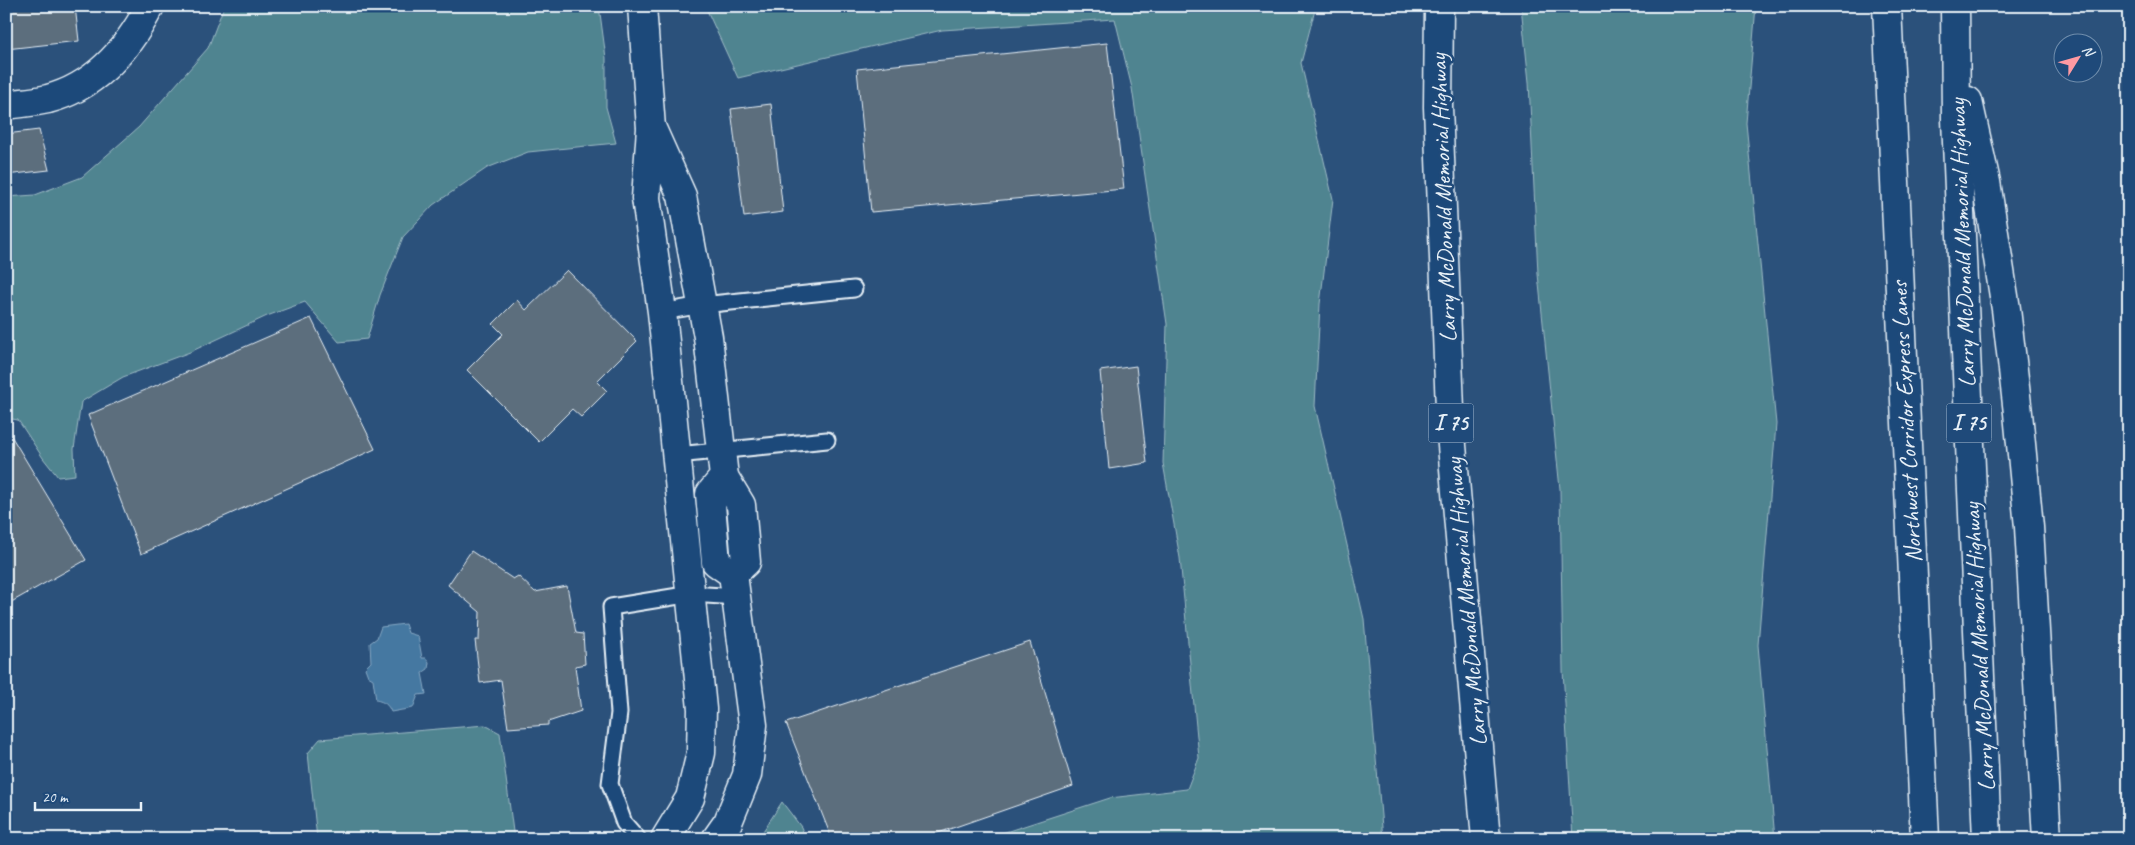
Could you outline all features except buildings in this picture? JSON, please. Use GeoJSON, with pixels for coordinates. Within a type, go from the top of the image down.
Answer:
{"type":"FeatureCollection","features":[{"type":"Feature","properties":{"kind":"main road"},"geometry":{"type":"LineString","coordinates":[[6,104],[49,98],[84,84],[112,63],[134,36],[150,6]]}},
{"type":"Feature","properties":{"kind":"main road"},"geometry":{"type":"LineString","coordinates":[[642,6],[651,128],[646,198],[662,312],[702,709],[702,753],[690,798],[666,839]]}},
{"type":"Feature","properties":{"kind":"main road","name":"Larry McDonald Memorial Highway"},"geometry":{"type":"LineString","coordinates":[[1439,6],[1438,108],[1451,434],[1486,839]]}},
{"type":"Feature","properties":{"kind":"main road","name":"Northwest Corridor Express Lanes"},"geometry":{"type":"LineString","coordinates":[[1886,6],[1925,839]]}},
{"type":"Feature","properties":{"kind":"main road","name":"Larry McDonald Memorial Highway"},"geometry":{"type":"LineString","coordinates":[[1955,6],[1956,119],[1987,839]]}},
{"type":"Feature","properties":{"kind":"main road"},"geometry":{"type":"LineString","coordinates":[[1955,47],[1986,182],[2006,309],[2029,527],[2047,839]]}},
{"type":"Feature","properties":{"kind":"main road"},"geometry":{"type":"LineString","coordinates":[[651,128],[682,196],[708,337],[723,464],[710,494],[716,562],[735,585],[753,725],[747,775],[728,822],[716,839]]}},
{"type":"Feature","properties":{"kind":"lane"},"geometry":{"type":"LineString","coordinates":[[662,312],[854,289]]}},
{"type":"Feature","properties":{"kind":"lane"},"geometry":{"type":"LineString","coordinates":[[676,455],[723,464],[827,440]]}},
{"type":"Feature","properties":{"kind":"lane"},"geometry":{"type":"LineString","coordinates":[[638,839],[624,823],[610,784],[619,713],[611,607],[735,585]]}},
{"type":"Feature","properties":{"kind":"green space"},"geometry":{"type":"Polygon","coordinates":[[[224,6],[599,6],[606,58],[606,107],[616,143],[528,152],[487,168],[433,205],[403,237],[380,295],[367,339],[339,342],[305,302],[267,316],[190,352],[123,377],[81,402],[74,449],[75,475],[58,477],[18,420],[6,418],[6,197],[35,195],[82,177],[139,127],[208,48],[224,6]]]}},
{"type":"Feature","properties":{"kind":"green space"},"geometry":{"type":"Polygon","coordinates":[[[705,6],[1316,6],[1301,63],[1333,199],[1320,304],[1315,406],[1364,619],[1383,839],[984,839],[1110,798],[1187,789],[1199,758],[1180,558],[1163,463],[1167,324],[1132,88],[1115,19],[942,30],[738,78],[705,6]]]}},
{"type":"Feature","properties":{"kind":"green space"},"geometry":{"type":"Polygon","coordinates":[[[1521,6],[1756,6],[1746,123],[1776,424],[1758,645],[1775,839],[1573,839],[1563,670],[1560,489],[1538,274],[1529,82],[1521,6]]]}},
{"type":"Feature","properties":{"kind":"green space"},"geometry":{"type":"Polygon","coordinates":[[[485,725],[500,733],[514,839],[317,839],[308,753],[320,739],[485,725]]]}},
{"type":"Feature","properties":{"kind":"green space"},"geometry":{"type":"Polygon","coordinates":[[[782,802],[801,827],[806,839],[758,839],[782,802]]]}},
{"type":"Feature","properties":{"kind":"water"},"geometry":{"type":"Polygon","coordinates":[[[405,624],[408,633],[418,636],[422,658],[426,658],[429,662],[428,669],[422,673],[426,694],[418,695],[413,708],[391,712],[389,707],[376,700],[373,679],[368,676],[365,668],[371,662],[370,643],[377,638],[381,627],[405,624]]]}}]}
